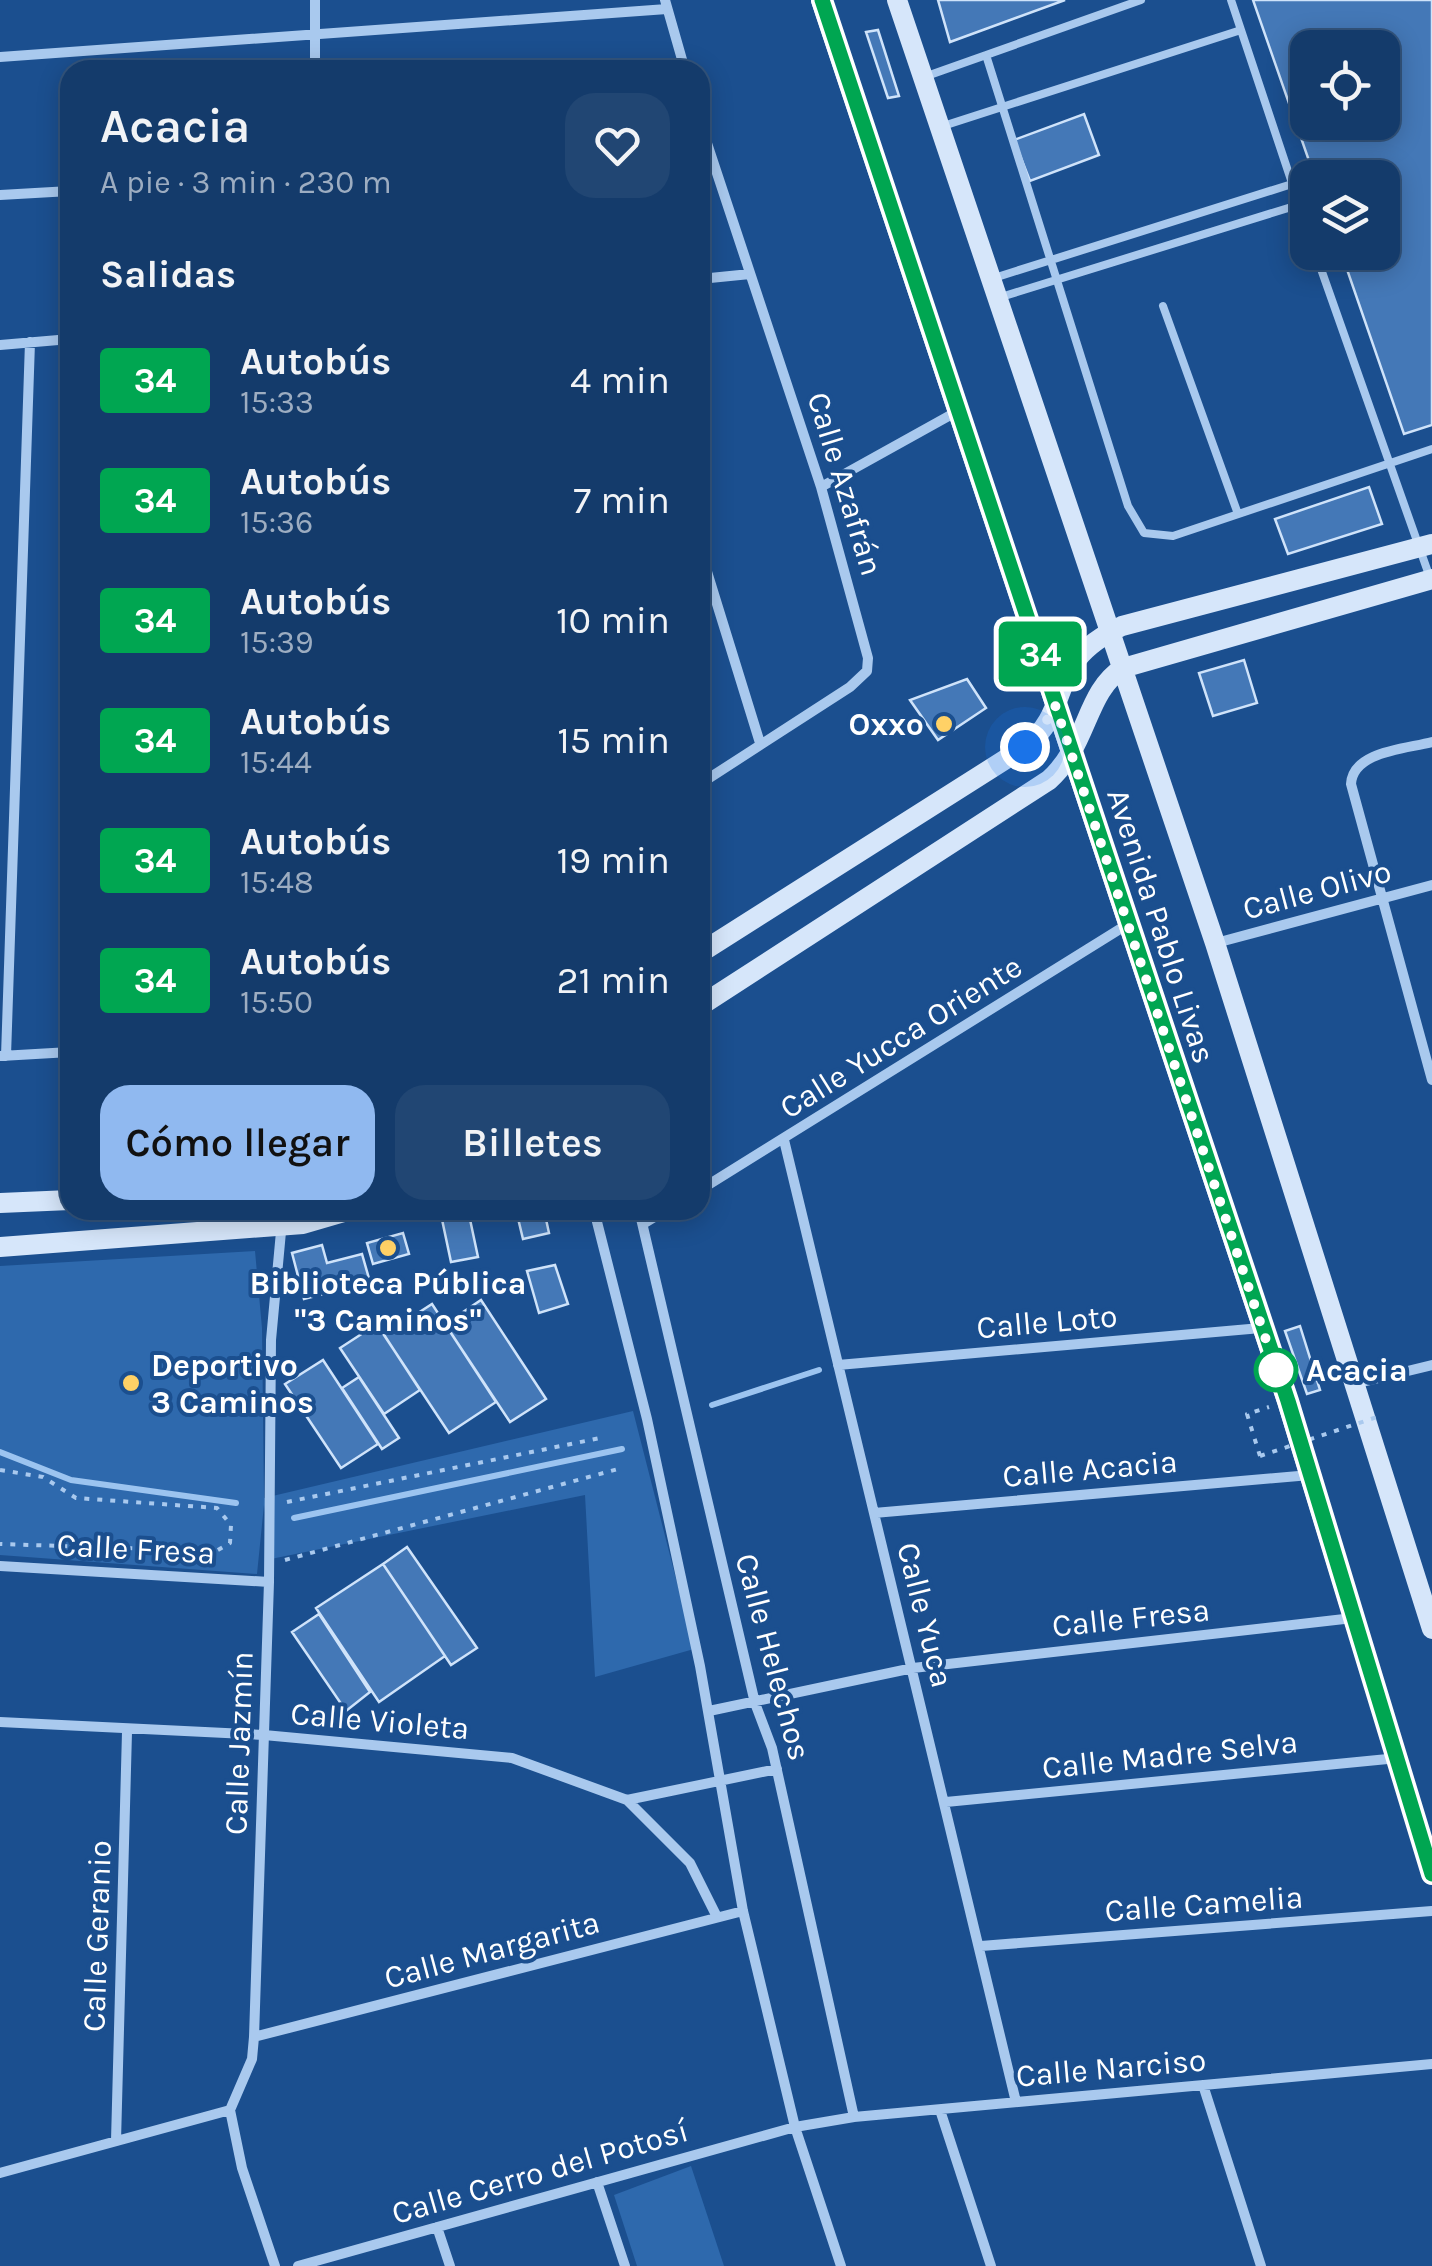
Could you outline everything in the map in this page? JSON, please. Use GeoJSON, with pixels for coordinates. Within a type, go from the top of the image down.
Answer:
{"type":"FeatureCollection","features":[{"type":"Feature","properties":{"kind":"main road","name":"Avenida Pablo Livas"},"geometry":{"type":"LineString","coordinates":[[822,0],[956,412],[1074,752],[1310,1475],[1432,1874]]}},
{"type":"Feature","properties":{"kind":"main road","name":"Avenida Pablo Livas"},"geometry":{"type":"LineString","coordinates":[[898,0],[1215,943],[1432,1629]]}},
{"type":"Feature","properties":{"kind":"main road"},"geometry":{"type":"LineString","coordinates":[[710,948],[1038,737],[1073,660],[1111,632],[1426,546]]}},
{"type":"Feature","properties":{"kind":"main road"},"geometry":{"type":"LineString","coordinates":[[710,1000],[1049,780],[1074,752],[1102,684],[1123,668],[1431,579]]}},
{"type":"Feature","properties":{"kind":"main road"},"geometry":{"type":"LineString","coordinates":[[0,1203],[60,1200]]}},
{"type":"Feature","properties":{"kind":"main road"},"geometry":{"type":"LineString","coordinates":[[0,1246],[263,1220]]}},
{"type":"Feature","properties":{"kind":"street"},"geometry":{"type":"LineString","coordinates":[[315,0],[315,60]]}},
{"type":"Feature","properties":{"kind":"street"},"geometry":{"type":"LineString","coordinates":[[0,57],[666,4],[682,60]]}},
{"type":"Feature","properties":{"kind":"street","name":"Calle Azafrán"},"geometry":{"type":"LineString","coordinates":[[710,165],[821,486],[867,641],[867,671],[850,688],[710,777]]}},
{"type":"Feature","properties":{"kind":"street"},"geometry":{"type":"LineString","coordinates":[[0,196],[60,192]]}},
{"type":"Feature","properties":{"kind":"street"},"geometry":{"type":"LineString","coordinates":[[710,278],[750,274]]}},
{"type":"Feature","properties":{"kind":"street"},"geometry":{"type":"LineString","coordinates":[[0,345],[60,339]]}},
{"type":"Feature","properties":{"kind":"street"},"geometry":{"type":"LineString","coordinates":[[30,342],[3,1056],[60,1053]]}},
{"type":"Feature","properties":{"kind":"street"},"geometry":{"type":"LineString","coordinates":[[821,486],[956,412]]}},
{"type":"Feature","properties":{"kind":"street"},"geometry":{"type":"LineString","coordinates":[[710,581],[760,743]]}},
{"type":"Feature","properties":{"kind":"street"},"geometry":{"type":"LineString","coordinates":[[1432,742],[1364,760],[1354,770],[1351,784],[1432,1080]]}},
{"type":"Feature","properties":{"kind":"street","name":"Calle Olivo"},"geometry":{"type":"LineString","coordinates":[[1215,943],[1432,885]]}},
{"type":"Feature","properties":{"kind":"street","name":"Calle Yucca Oriente"},"geometry":{"type":"LineString","coordinates":[[710,1184],[1128,924]]}},
{"type":"Feature","properties":{"kind":"street","name":"Calle Yuca"},"geometry":{"type":"LineString","coordinates":[[784,1140],[1016,2102]]}},
{"type":"Feature","properties":{"kind":"street","name":"Calle Jazmín"},"geometry":{"type":"LineString","coordinates":[[230,2110],[252,2060],[254,2038],[269,1582],[271,1340],[283,1220]]}},
{"type":"Feature","properties":{"kind":"street"},"geometry":{"type":"LineString","coordinates":[[597,1220],[647,1419],[709,1711],[743,1910],[795,2127],[841,2266]]}},
{"type":"Feature","properties":{"kind":"street","name":"Calle Helechos"},"geometry":{"type":"LineString","coordinates":[[643,1220],[755,1703],[777,1770],[854,2117]]}},
{"type":"Feature","properties":{"kind":"street"},"geometry":{"type":"LineString","coordinates":[[644,1224],[650,1220]]}},
{"type":"Feature","properties":{"kind":"street","name":"Calle Loto"},"geometry":{"type":"LineString","coordinates":[[838,1365],[1260,1328]]}},
{"type":"Feature","properties":{"kind":"street"},"geometry":{"type":"LineString","coordinates":[[1353,1385],[1432,1365]]}},
{"type":"Feature","properties":{"kind":"street","name":"Calle Acacia"},"geometry":{"type":"LineString","coordinates":[[874,1513],[1310,1475]]}},
{"type":"Feature","properties":{"kind":"street","name":"Calle Fresa"},"geometry":{"type":"LineString","coordinates":[[0,1566],[269,1582]]}},
{"type":"Feature","properties":{"kind":"street","name":"Calle Fresa"},"geometry":{"type":"LineString","coordinates":[[709,1711],[914,1668],[1354,1618]]}},
{"type":"Feature","properties":{"kind":"street","name":"Calle Violeta"},"geometry":{"type":"LineString","coordinates":[[0,1722],[127,1732],[264,1736],[512,1758],[628,1800],[690,1862],[717,1918]]}},
{"type":"Feature","properties":{"kind":"street","name":"Calle Geranio"},"geometry":{"type":"LineString","coordinates":[[116,2141],[127,1732]]}},
{"type":"Feature","properties":{"kind":"street","name":"Calle Madre Selva"},"geometry":{"type":"LineString","coordinates":[[946,1802],[1399,1758]]}},
{"type":"Feature","properties":{"kind":"street","name":"Calle Violeta"},"geometry":{"type":"LineString","coordinates":[[628,1800],[777,1770]]}},
{"type":"Feature","properties":{"kind":"street","name":"Calle Margarita"},"geometry":{"type":"LineString","coordinates":[[254,2038],[743,1910]]}},
{"type":"Feature","properties":{"kind":"street","name":"Calle Camelia"},"geometry":{"type":"LineString","coordinates":[[980,1946],[1432,1912]]}},
{"type":"Feature","properties":{"kind":"street","name":"Calle Narciso"},"geometry":{"type":"LineString","coordinates":[[795,2127],[854,2117],[1432,2064]]}},
{"type":"Feature","properties":{"kind":"street"},"geometry":{"type":"LineString","coordinates":[[1203,2084],[1260,2266]]}},
{"type":"Feature","properties":{"kind":"street"},"geometry":{"type":"LineString","coordinates":[[0,2173],[230,2110],[242,2168],[275,2266]]}},
{"type":"Feature","properties":{"kind":"street"},"geometry":{"type":"LineString","coordinates":[[940,2110],[991,2266]]}},
{"type":"Feature","properties":{"kind":"street","name":"Calle Cerro del Potosí"},"geometry":{"type":"LineString","coordinates":[[298,2266],[795,2127]]}},
{"type":"Feature","properties":{"kind":"street"},"geometry":{"type":"LineString","coordinates":[[598,2182],[625,2266]]}},
{"type":"Feature","properties":{"kind":"street"},"geometry":{"type":"LineString","coordinates":[[437,2228],[450,2266]]}},
{"type":"Feature","properties":{"kind":"lane"},"geometry":{"type":"LineString","coordinates":[[924,77],[1141,0]]}},
{"type":"Feature","properties":{"kind":"lane"},"geometry":{"type":"LineString","coordinates":[[1231,0],[1290,178]]}},
{"type":"Feature","properties":{"kind":"lane"},"geometry":{"type":"LineString","coordinates":[[940,127],[1240,30]]}},
{"type":"Feature","properties":{"kind":"lane"},"geometry":{"type":"LineString","coordinates":[[986,56],[1128,506],[1144,533],[1173,536],[1432,448]]}},
{"type":"Feature","properties":{"kind":"lane"},"geometry":{"type":"LineString","coordinates":[[993,288],[1050,260],[1290,185]]}},
{"type":"Feature","properties":{"kind":"lane"},"geometry":{"type":"LineString","coordinates":[[993,288],[1056,278],[1290,207]]}},
{"type":"Feature","properties":{"kind":"lane"},"geometry":{"type":"LineString","coordinates":[[1110,241],[1116,260]]}},
{"type":"Feature","properties":{"kind":"lane"},"geometry":{"type":"LineString","coordinates":[[1322,270],[1426,546],[1431,579]]}},
{"type":"Feature","properties":{"kind":"lane"},"geometry":{"type":"LineString","coordinates":[[1163,306],[1238,514]]}},
{"type":"Feature","properties":{"kind":"path"},"geometry":{"type":"LineString","coordinates":[[1247,1414],[1260,1456],[1380,1416]]}},
{"type":"Feature","properties":{"kind":"path"},"geometry":{"type":"LineString","coordinates":[[270,1506],[605,1437]]}},
{"type":"Feature","properties":{"kind":"path"},"geometry":{"type":"LineString","coordinates":[[0,1470],[43,1476],[76,1498],[217,1508],[231,1524],[230,1543],[216,1552],[0,1544]]}},
{"type":"Feature","properties":{"kind":"path"},"geometry":{"type":"LineString","coordinates":[[269,1563],[618,1470]]}},
{"type":"Feature","properties":{"kind":"shaded area"},"geometry":{"type":"Polygon","coordinates":[[[255,1251],[262,1328],[264,1498],[633,1411],[694,1649],[595,1677],[585,1495],[271,1559],[264,1505],[257,1574],[0,1555],[0,1266],[255,1251]]]}},
{"type":"Feature","properties":{"kind":"shaded area"},"geometry":{"type":"Polygon","coordinates":[[[691,2166],[724,2266],[637,2266],[614,2195],[691,2166]]]}},
{"type":"Feature","properties":{"kind":"building"},"geometry":{"type":"Polygon","coordinates":[[[938,0],[1065,0],[950,42],[938,0]]]}},
{"type":"Feature","properties":{"kind":"building"},"geometry":{"type":"Polygon","coordinates":[[[1253,0],[1432,0],[1432,425],[1404,434],[1347,270],[1400,270],[1400,160],[1309,160],[1302,140],[1400,140],[1400,30],[1290,30],[1290,106],[1253,0]]]}},
{"type":"Feature","properties":{"kind":"building"},"geometry":{"type":"Polygon","coordinates":[[[878,30],[899,96],[888,98],[866,32],[878,30]]]}},
{"type":"Feature","properties":{"kind":"building"},"geometry":{"type":"Polygon","coordinates":[[[1084,114],[1099,155],[1030,181],[1014,140],[1084,114]]]}},
{"type":"Feature","properties":{"kind":"building"},"geometry":{"type":"Polygon","coordinates":[[[1369,487],[1382,524],[1288,554],[1275,519],[1369,487]]]}},
{"type":"Feature","properties":{"kind":"building"},"geometry":{"type":"Polygon","coordinates":[[[1244,660],[1257,703],[1213,716],[1199,673],[1244,660]]]}},
{"type":"Feature","properties":{"kind":"building","name":"Oxxo"},"geometry":{"type":"Polygon","coordinates":[[[967,679],[986,708],[938,740],[910,700],[967,679]]]}},
{"type":"Feature","properties":{"kind":"building"},"geometry":{"type":"Polygon","coordinates":[[[442,1220],[470,1220],[478,1257],[451,1262],[442,1220]]]}},
{"type":"Feature","properties":{"kind":"building"},"geometry":{"type":"Polygon","coordinates":[[[518,1220],[546,1220],[549,1233],[523,1239],[518,1220]]]}},
{"type":"Feature","properties":{"kind":"building","name":"Biblioteca Pública \"3 Caminos\""},"geometry":{"type":"Polygon","coordinates":[[[403,1233],[409,1254],[373,1264],[367,1243],[403,1233]]]}},
{"type":"Feature","properties":{"kind":"building"},"geometry":{"type":"Polygon","coordinates":[[[322,1245],[327,1263],[362,1254],[370,1282],[304,1299],[292,1253],[322,1245]]]}},
{"type":"Feature","properties":{"kind":"building"},"geometry":{"type":"Polygon","coordinates":[[[555,1265],[568,1304],[539,1313],[527,1271],[555,1265]]]}},
{"type":"Feature","properties":{"kind":"building"},"geometry":{"type":"Polygon","coordinates":[[[481,1300],[546,1399],[510,1422],[445,1324],[481,1300]]]}},
{"type":"Feature","properties":{"kind":"building"},"geometry":{"type":"Polygon","coordinates":[[[432,1304],[496,1402],[449,1433],[384,1335],[432,1304]]]}},
{"type":"Feature","properties":{"kind":"building"},"geometry":{"type":"Polygon","coordinates":[[[377,1324],[420,1390],[384,1414],[340,1348],[377,1324]]]}},
{"type":"Feature","properties":{"kind":"building","name":"Acacia"},"geometry":{"type":"Polygon","coordinates":[[[1300,1326],[1320,1390],[1307,1394],[1285,1331],[1300,1326]]]}},
{"type":"Feature","properties":{"kind":"building"},"geometry":{"type":"Polygon","coordinates":[[[323,1360],[378,1444],[341,1468],[285,1384],[323,1360]]]}},
{"type":"Feature","properties":{"kind":"building"},"geometry":{"type":"Polygon","coordinates":[[[359,1377],[399,1438],[382,1449],[342,1388],[359,1377]]]}},
{"type":"Feature","properties":{"kind":"building"},"geometry":{"type":"Polygon","coordinates":[[[407,1547],[477,1648],[451,1665],[383,1564],[407,1547]]]}},
{"type":"Feature","properties":{"kind":"building"},"geometry":{"type":"Polygon","coordinates":[[[383,1564],[445,1656],[379,1702],[316,1608],[383,1564]]]}},
{"type":"Feature","properties":{"kind":"building"},"geometry":{"type":"Polygon","coordinates":[[[319,1614],[370,1692],[346,1711],[292,1632],[319,1614]]]}},
{"type":"Feature","properties":{"kind":"waterway"},"geometry":{"type":"LineString","coordinates":[[712,1405],[819,1370]]}},
{"type":"Feature","properties":{"kind":"waterway"},"geometry":{"type":"LineString","coordinates":[[294,1518],[622,1449]]}},
{"type":"Feature","properties":{"kind":"waterway"},"geometry":{"type":"LineString","coordinates":[[0,1452],[71,1480],[236,1503]]}},
{"type":"Feature","properties":{"kind":"bus line","name":"34"},"geometry":{"type":"LineString","coordinates":[[822,0],[956,412],[1074,752],[1260,1328],[1288,1401],[1432,1874]]}},
{"type":"Feature","properties":{"kind":"place","name":"Oxxo"},"geometry":{"type":"Point","coordinates":[944,724]}},
{"type":"Feature","properties":{"kind":"place","name":"Biblioteca Pública \"3 Caminos\""},"geometry":{"type":"Point","coordinates":[388,1248]}},
{"type":"Feature","properties":{"kind":"place","name":"Acacia"},"geometry":{"type":"Point","coordinates":[1276,1370]}},
{"type":"Feature","properties":{"kind":"place","name":"Deportivo 3 Caminos"},"geometry":{"type":"Point","coordinates":[131,1383]}},
{"type":"Feature","properties":{"kind":"route"},"geometry":{"type":"LineString","coordinates":[[1025,747],[1038,737],[1055,705],[1074,752],[1276,1370]]}}]}
